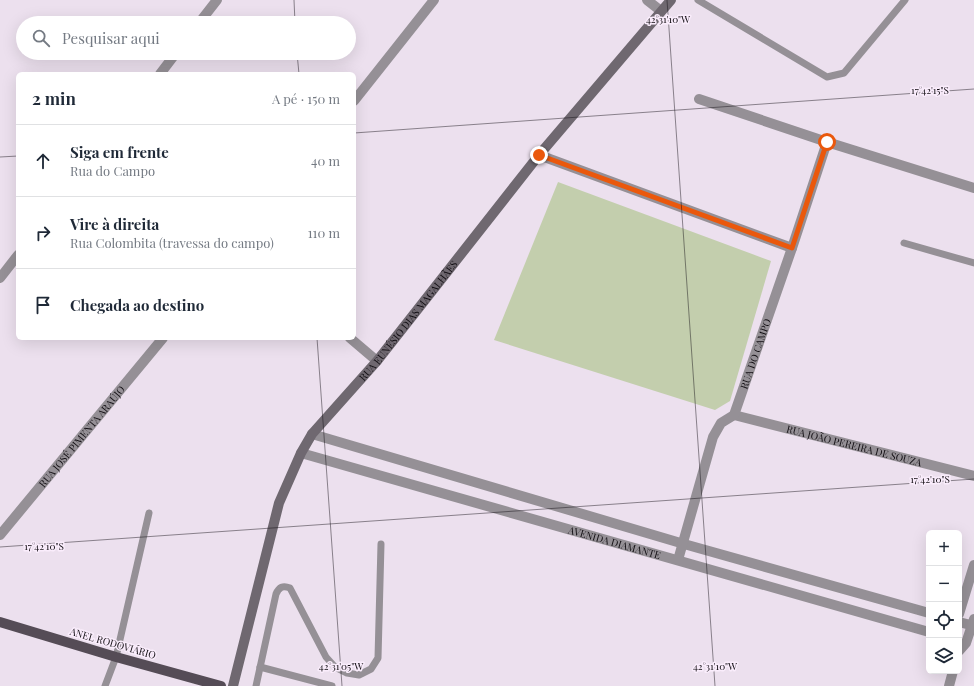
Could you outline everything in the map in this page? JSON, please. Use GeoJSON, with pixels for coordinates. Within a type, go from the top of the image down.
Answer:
{"type":"FeatureCollection","features":[{"type":"Feature","properties":{"kind":"main road","name":"RUA EUNÉSIO DIAS MAGALHÃES"},"geometry":{"type":"LineString","coordinates":[[233,686],[279,503],[301,453],[312,434],[377,361],[539,155],[671,0]]}},
{"type":"Feature","properties":{"kind":"main road","name":"ANEL RODOVIÁRIO"},"geometry":{"type":"LineString","coordinates":[[0,622],[116,657],[220,686]]}},
{"type":"Feature","properties":{"kind":"street"},"geometry":{"type":"LineString","coordinates":[[204,16],[217,0]]}},
{"type":"Feature","properties":{"kind":"street"},"geometry":{"type":"LineString","coordinates":[[356,98],[434,0]]}},
{"type":"Feature","properties":{"kind":"street"},"geometry":{"type":"LineString","coordinates":[[647,0],[661,11]]}},
{"type":"Feature","properties":{"kind":"street"},"geometry":{"type":"LineString","coordinates":[[162,72],[171,60]]}},
{"type":"Feature","properties":{"kind":"street"},"geometry":{"type":"LineString","coordinates":[[699,99],[827,142],[974,188]]}},
{"type":"Feature","properties":{"kind":"street","name":"RUA DO CAMPO"},"geometry":{"type":"LineString","coordinates":[[734,415],[827,142]]}},
{"type":"Feature","properties":{"kind":"street"},"geometry":{"type":"LineString","coordinates":[[539,155],[792,248]]}},
{"type":"Feature","properties":{"kind":"street"},"geometry":{"type":"LineString","coordinates":[[0,278],[16,258]]}},
{"type":"Feature","properties":{"kind":"street","name":"RUA JOSÉ PIMENTA ARAÚJO"},"geometry":{"type":"LineString","coordinates":[[0,535],[161,340]]}},
{"type":"Feature","properties":{"kind":"street"},"geometry":{"type":"LineString","coordinates":[[352,340],[377,361]]}},
{"type":"Feature","properties":{"kind":"street"},"geometry":{"type":"LineString","coordinates":[[678,560],[684,544],[713,437],[721,423],[734,415]]}},
{"type":"Feature","properties":{"kind":"street","name":"RUA JOÃO PEREIRA DE SOUZA"},"geometry":{"type":"LineString","coordinates":[[734,415],[974,476]]}},
{"type":"Feature","properties":{"kind":"street","name":"AVENIDA DIAMANTE"},"geometry":{"type":"LineString","coordinates":[[312,434],[684,544],[926,612]]}},
{"type":"Feature","properties":{"kind":"street","name":"AVENIDA DIAMANTE"},"geometry":{"type":"LineString","coordinates":[[301,453],[926,631]]}},
{"type":"Feature","properties":{"kind":"street"},"geometry":{"type":"LineString","coordinates":[[962,604],[974,565]]}},
{"type":"Feature","properties":{"kind":"street"},"geometry":{"type":"LineString","coordinates":[[962,622],[973,623],[966,643]]}},
{"type":"Feature","properties":{"kind":"street"},"geometry":{"type":"LineString","coordinates":[[949,686],[952,674]]}},
{"type":"Feature","properties":{"kind":"lane"},"geometry":{"type":"LineString","coordinates":[[698,0],[827,77],[844,73],[905,0]]}},
{"type":"Feature","properties":{"kind":"lane"},"geometry":{"type":"LineString","coordinates":[[904,243],[974,263]]}},
{"type":"Feature","properties":{"kind":"lane"},"geometry":{"type":"LineString","coordinates":[[105,686],[116,657],[149,513]]}},
{"type":"Feature","properties":{"kind":"lane"},"geometry":{"type":"LineString","coordinates":[[256,686],[276,594],[282,586],[290,588],[326,657],[335,667],[347,673],[359,674],[371,669],[378,658],[381,544]]}},
{"type":"Feature","properties":{"kind":"lane"},"geometry":{"type":"LineString","coordinates":[[260,667],[332,686]]}},
{"type":"Feature","properties":{"kind":"green space"},"geometry":{"type":"Polygon","coordinates":[[[558,182],[771,261],[730,401],[715,410],[494,340],[558,182]]]}},
{"type":"Feature","properties":{"kind":"route"},"geometry":{"type":"LineString","coordinates":[[539,155],[792,248],[827,142]]}}]}
